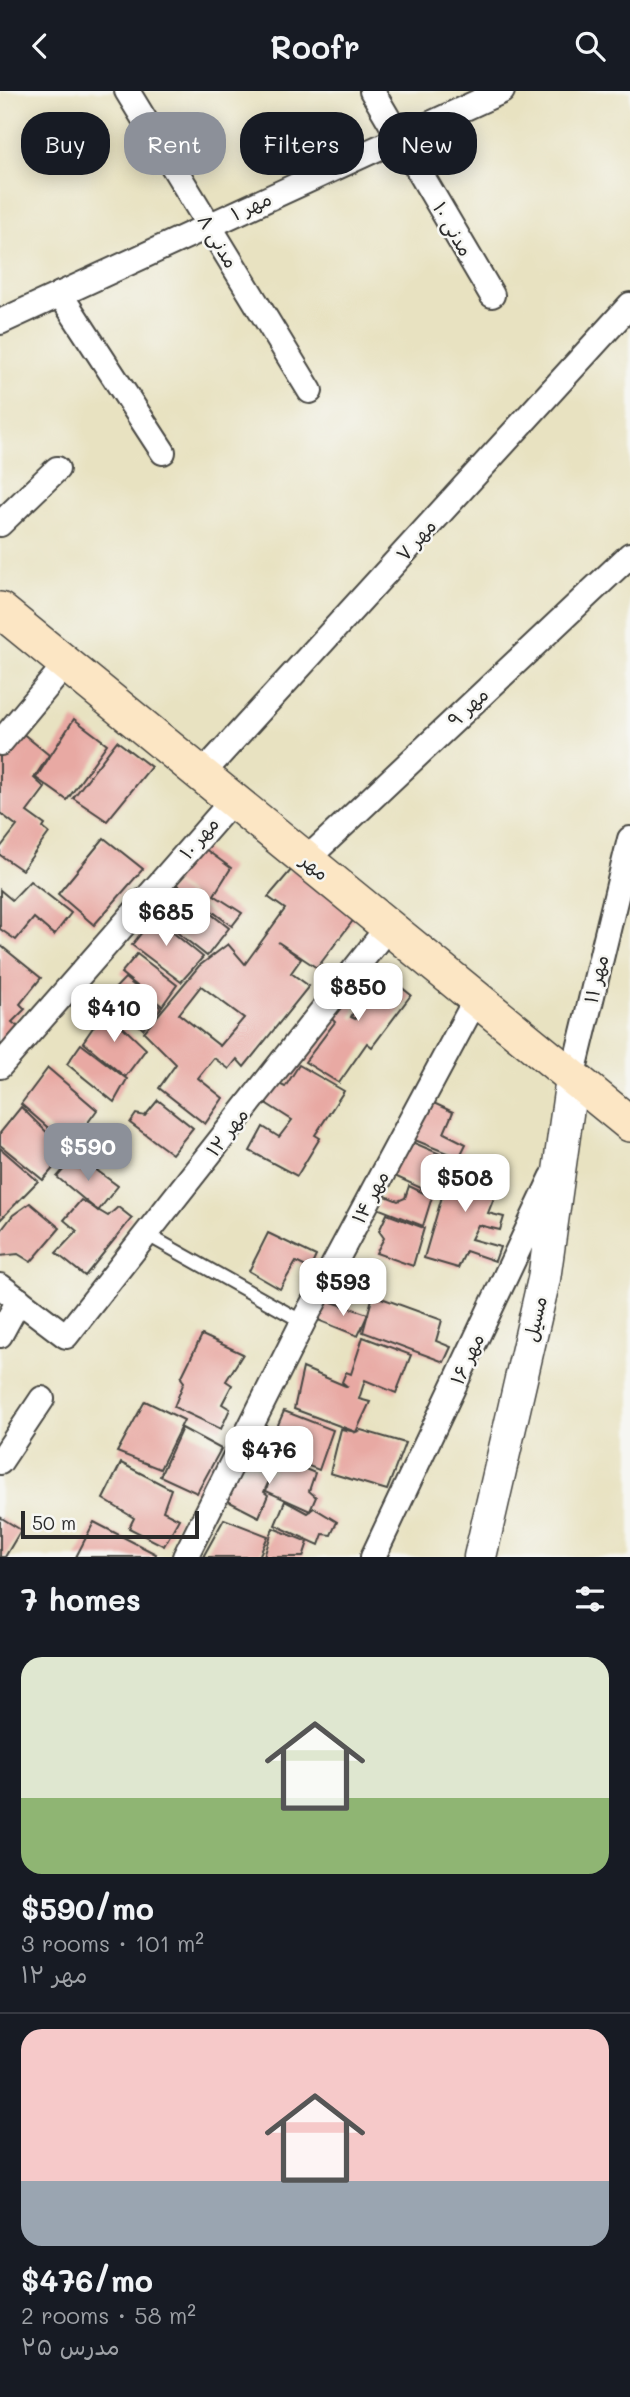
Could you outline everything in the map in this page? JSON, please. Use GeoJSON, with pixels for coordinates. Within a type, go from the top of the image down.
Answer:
{"type":"FeatureCollection","features":[{"type":"Feature","properties":{"kind":"main road","name":"مهر"},"geometry":{"type":"LineString","coordinates":[[0,610],[630,1124]]}},
{"type":"Feature","properties":{"kind":"street","name":"مدنی ۸"},"geometry":{"type":"LineString","coordinates":[[127,91],[310,391]]}},
{"type":"Feature","properties":{"kind":"street","name":"مدنی ۱۰"},"geometry":{"type":"LineString","coordinates":[[372,91],[385,112]]}},
{"type":"Feature","properties":{"kind":"street","name":"مهر ۱"},"geometry":{"type":"LineString","coordinates":[[456,112],[502,91]]}},
{"type":"Feature","properties":{"kind":"street","name":"مهر ۱"},"geometry":{"type":"LineString","coordinates":[[0,322],[378,148]]}},
{"type":"Feature","properties":{"kind":"street","name":"مدنی ۱۰"},"geometry":{"type":"LineString","coordinates":[[422,175],[492,295]]}},
{"type":"Feature","properties":{"kind":"street"},"geometry":{"type":"LineString","coordinates":[[60,294],[163,452]]}},
{"type":"Feature","properties":{"kind":"street","name":"مهر ۷"},"geometry":{"type":"LineString","coordinates":[[202,774],[630,305]]}},
{"type":"Feature","properties":{"kind":"street"},"geometry":{"type":"LineString","coordinates":[[0,524],[57,469]]}},
{"type":"Feature","properties":{"kind":"street","name":"مهر ۹"},"geometry":{"type":"LineString","coordinates":[[306,860],[630,555]]}},
{"type":"Feature","properties":{"kind":"street"},"geometry":{"type":"LineString","coordinates":[[0,743],[66,664]]}},
{"type":"Feature","properties":{"kind":"street","name":"مهر ۱۰"},"geometry":{"type":"LineString","coordinates":[[0,1066],[233,800]]}},
{"type":"Feature","properties":{"kind":"street","name":"مهر ۱۱"},"geometry":{"type":"LineString","coordinates":[[572,1078],[630,839]]}},
{"type":"Feature","properties":{"kind":"street","name":"مهر ۱۲"},"geometry":{"type":"LineString","coordinates":[[9,1293],[66,1336],[388,927]]}},
{"type":"Feature","properties":{"kind":"street","name":"مهر ۱۴"},"geometry":{"type":"LineString","coordinates":[[185,1557],[303,1322],[476,999]]}},
{"type":"Feature","properties":{"kind":"street","name":"مسیل"},"geometry":{"type":"LineString","coordinates":[[480,1557],[544,1279],[572,1078]]}},
{"type":"Feature","properties":{"kind":"street","name":"مهر ۱۶"},"geometry":{"type":"LineString","coordinates":[[373,1557],[561,1160]]}},
{"type":"Feature","properties":{"kind":"street"},"geometry":{"type":"LineString","coordinates":[[0,1335],[9,1293]]}},
{"type":"Feature","properties":{"kind":"street"},"geometry":{"type":"LineString","coordinates":[[0,1462],[9,1430],[42,1399]]}},
{"type":"Feature","properties":{"kind":"lane"},"geometry":{"type":"LineString","coordinates":[[146,1234],[303,1322]]}},
{"type":"Feature","properties":{"kind":"building"},"geometry":{"type":"Polygon","coordinates":[[[74,719],[107,744],[67,800],[36,778],[74,719]]]}},
{"type":"Feature","properties":{"kind":"building"},"geometry":{"type":"Polygon","coordinates":[[[16,728],[49,755],[34,778],[45,788],[27,812],[45,825],[43,828],[49,833],[22,870],[0,855],[0,848],[17,826],[0,813],[0,747],[16,728]]]}},
{"type":"Feature","properties":{"kind":"building"},"geometry":{"type":"Polygon","coordinates":[[[117,741],[151,767],[107,821],[73,798],[117,741]]]}},
{"type":"Feature","properties":{"kind":"building"},"geometry":{"type":"Polygon","coordinates":[[[104,838],[143,869],[94,925],[58,894],[104,838]]]}},
{"type":"Feature","properties":{"kind":"building"},"geometry":{"type":"Polygon","coordinates":[[[201,846],[231,868],[214,895],[242,913],[232,926],[172,881],[201,846]]]}},
{"type":"Feature","properties":{"kind":"building"},"geometry":{"type":"Polygon","coordinates":[[[298,862],[358,914],[317,968],[278,942],[301,959],[291,973],[309,986],[244,1067],[237,1059],[229,1069],[214,1058],[198,1078],[223,1098],[205,1124],[159,1088],[176,1064],[144,1032],[199,966],[228,944],[245,964],[285,909],[268,897],[298,862]],[[201,986],[179,1014],[220,1046],[244,1018],[201,986]]]}},
{"type":"Feature","properties":{"kind":"building"},"geometry":{"type":"Polygon","coordinates":[[[30,881],[71,913],[54,935],[34,918],[16,940],[0,929],[0,890],[12,900],[30,881]]]}},
{"type":"Feature","properties":{"kind":"building"},"geometry":{"type":"Polygon","coordinates":[[[174,885],[229,928],[207,956],[150,911],[174,885]]]}},
{"type":"Feature","properties":{"kind":"building"},"geometry":{"type":"Polygon","coordinates":[[[144,909],[203,957],[181,982],[132,945],[142,932],[139,929],[143,923],[139,918],[144,909]]]}},
{"type":"Feature","properties":{"kind":"building"},"geometry":{"type":"Polygon","coordinates":[[[0,945],[41,978],[20,1004],[25,1009],[12,1022],[18,1027],[0,1048],[0,945]]]}},
{"type":"Feature","properties":{"kind":"building"},"geometry":{"type":"Polygon","coordinates":[[[137,954],[177,985],[162,1006],[121,973],[137,954]]]}},
{"type":"Feature","properties":{"kind":"building"},"geometry":{"type":"Polygon","coordinates":[[[367,966],[378,974],[382,972],[411,995],[372,1047],[367,1043],[339,1083],[305,1062],[335,1022],[330,1017],[338,998],[355,1009],[351,1017],[355,1019],[360,1008],[343,998],[367,966]]]}},
{"type":"Feature","properties":{"kind":"building"},"geometry":{"type":"Polygon","coordinates":[[[125,978],[161,1008],[143,1029],[107,997],[125,978]]]}},
{"type":"Feature","properties":{"kind":"building"},"geometry":{"type":"Polygon","coordinates":[[[105,1010],[146,1049],[125,1077],[83,1042],[105,1010]]]}},
{"type":"Feature","properties":{"kind":"building"},"geometry":{"type":"Polygon","coordinates":[[[81,1044],[127,1079],[114,1102],[67,1064],[81,1044]]]}},
{"type":"Feature","properties":{"kind":"building"},"geometry":{"type":"Polygon","coordinates":[[[299,1065],[344,1091],[315,1135],[320,1138],[297,1176],[250,1151],[263,1127],[279,1137],[292,1120],[259,1099],[271,1080],[285,1087],[299,1065]]]}},
{"type":"Feature","properties":{"kind":"building"},"geometry":{"type":"Polygon","coordinates":[[[48,1068],[97,1110],[70,1147],[21,1104],[48,1068]]]}},
{"type":"Feature","properties":{"kind":"building"},"geometry":{"type":"Polygon","coordinates":[[[425,1099],[453,1112],[444,1133],[466,1144],[459,1158],[405,1136],[425,1099]]]}},
{"type":"Feature","properties":{"kind":"building"},"geometry":{"type":"Polygon","coordinates":[[[158,1100],[193,1128],[172,1154],[130,1123],[136,1114],[145,1116],[158,1100]]]}},
{"type":"Feature","properties":{"kind":"building"},"geometry":{"type":"Polygon","coordinates":[[[21,1107],[67,1152],[43,1180],[0,1145],[0,1133],[21,1107]]]}},
{"type":"Feature","properties":{"kind":"building"},"geometry":{"type":"Polygon","coordinates":[[[405,1139],[447,1157],[434,1194],[388,1173],[405,1139]]]}},
{"type":"Feature","properties":{"kind":"building"},"geometry":{"type":"Polygon","coordinates":[[[0,1148],[38,1181],[0,1220],[0,1148]]]}},
{"type":"Feature","properties":{"kind":"building"},"geometry":{"type":"Polygon","coordinates":[[[76,1155],[118,1186],[98,1211],[57,1177],[76,1155]]]}},
{"type":"Feature","properties":{"kind":"building"},"geometry":{"type":"Polygon","coordinates":[[[459,1158],[503,1175],[488,1213],[504,1217],[500,1230],[478,1225],[471,1239],[500,1247],[495,1261],[466,1251],[458,1268],[424,1258],[453,1159],[459,1158]]]}},
{"type":"Feature","properties":{"kind":"building"},"geometry":{"type":"Polygon","coordinates":[[[409,1186],[432,1197],[423,1226],[377,1208],[383,1195],[398,1201],[405,1198],[409,1186]]]}},
{"type":"Feature","properties":{"kind":"building"},"geometry":{"type":"Polygon","coordinates":[[[81,1200],[108,1216],[118,1207],[132,1218],[85,1276],[56,1253],[77,1231],[64,1220],[81,1200]]]}},
{"type":"Feature","properties":{"kind":"building"},"geometry":{"type":"Polygon","coordinates":[[[30,1203],[60,1228],[31,1262],[18,1254],[0,1256],[0,1232],[13,1215],[30,1203]]]}},
{"type":"Feature","properties":{"kind":"building"},"geometry":{"type":"Polygon","coordinates":[[[387,1214],[424,1228],[413,1266],[376,1253],[384,1238],[379,1231],[387,1214]]]}},
{"type":"Feature","properties":{"kind":"building"},"geometry":{"type":"Polygon","coordinates":[[[268,1233],[316,1256],[310,1269],[296,1262],[280,1289],[249,1271],[268,1233]]]}},
{"type":"Feature","properties":{"kind":"building"},"geometry":{"type":"Polygon","coordinates":[[[373,1295],[442,1320],[436,1341],[451,1347],[444,1362],[363,1332],[373,1295]]]}},
{"type":"Feature","properties":{"kind":"building"},"geometry":{"type":"Polygon","coordinates":[[[326,1300],[368,1314],[358,1336],[318,1320],[326,1300]]]}},
{"type":"Feature","properties":{"kind":"building"},"geometry":{"type":"Polygon","coordinates":[[[202,1335],[243,1354],[226,1381],[232,1385],[222,1404],[230,1409],[221,1429],[174,1407],[184,1382],[181,1378],[202,1335]]]}},
{"type":"Feature","properties":{"kind":"building"},"geometry":{"type":"Polygon","coordinates":[[[363,1337],[411,1355],[396,1393],[365,1380],[359,1399],[370,1402],[356,1432],[294,1409],[303,1368],[348,1387],[342,1382],[346,1372],[351,1374],[363,1337]]]}},
{"type":"Feature","properties":{"kind":"building"},"geometry":{"type":"Polygon","coordinates":[[[145,1401],[184,1420],[160,1469],[117,1452],[145,1401]]]}},
{"type":"Feature","properties":{"kind":"building"},"geometry":{"type":"Polygon","coordinates":[[[284,1411],[333,1430],[319,1470],[267,1450],[284,1411]]]}},
{"type":"Feature","properties":{"kind":"building"},"geometry":{"type":"Polygon","coordinates":[[[182,1428],[221,1449],[197,1493],[160,1476],[182,1428]]]}},
{"type":"Feature","properties":{"kind":"building"},"geometry":{"type":"Polygon","coordinates":[[[341,1429],[356,1432],[361,1430],[405,1443],[387,1490],[330,1473],[341,1429]]]}},
{"type":"Feature","properties":{"kind":"building"},"geometry":{"type":"Polygon","coordinates":[[[277,1457],[315,1473],[309,1491],[316,1497],[310,1511],[266,1491],[269,1481],[264,1492],[268,1495],[259,1517],[220,1497],[232,1464],[243,1471],[248,1464],[272,1473],[277,1457]]]}},
{"type":"Feature","properties":{"kind":"building"},"geometry":{"type":"Polygon","coordinates":[[[121,1463],[171,1489],[163,1511],[179,1519],[164,1546],[129,1528],[134,1518],[103,1499],[121,1463]]]}},
{"type":"Feature","properties":{"kind":"building"},"geometry":{"type":"Polygon","coordinates":[[[285,1501],[307,1513],[314,1508],[337,1522],[331,1535],[323,1534],[319,1545],[275,1525],[285,1501]]]}},
{"type":"Feature","properties":{"kind":"building"},"geometry":{"type":"Polygon","coordinates":[[[0,1517],[21,1530],[5,1557],[0,1557],[0,1517]]]}},
{"type":"Feature","properties":{"kind":"building"},"geometry":{"type":"Polygon","coordinates":[[[224,1519],[268,1536],[259,1557],[203,1557],[224,1519]]]}},
{"type":"Feature","properties":{"kind":"building"},"geometry":{"type":"Polygon","coordinates":[[[94,1522],[156,1554],[155,1557],[76,1557],[94,1522]]]}},
{"type":"Feature","properties":{"kind":"building"},"geometry":{"type":"Polygon","coordinates":[[[273,1528],[308,1542],[303,1557],[264,1557],[273,1528]]]}}]}
